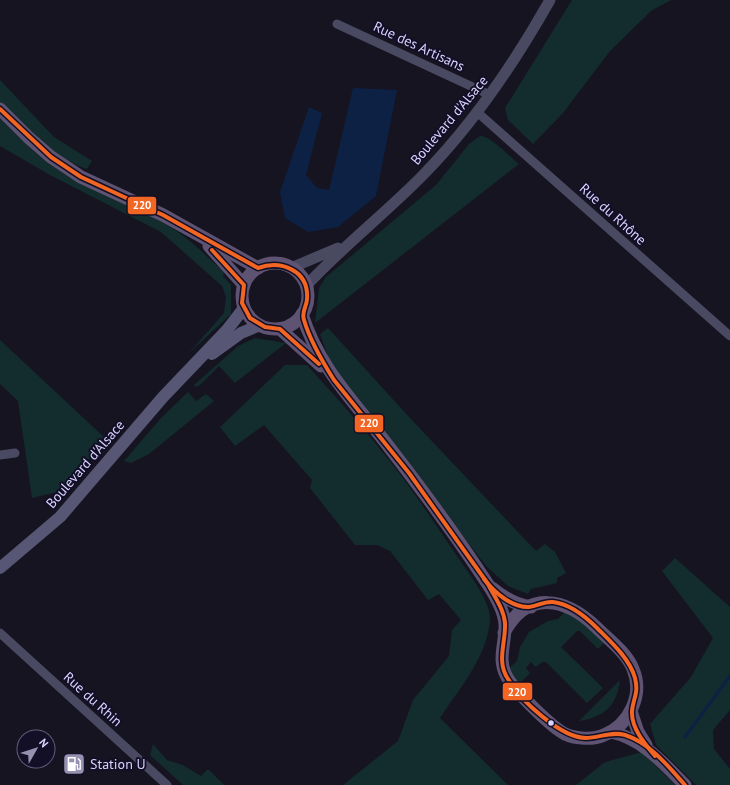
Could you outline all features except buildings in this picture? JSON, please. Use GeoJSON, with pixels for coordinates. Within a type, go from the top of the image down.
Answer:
{"type":"FeatureCollection","features":[{"type":"Feature","properties":{"kind":"main road"},"geometry":{"type":"LineString","coordinates":[[0,109],[29,138],[51,157],[81,177],[164,215],[198,236],[258,268]]}},
{"type":"Feature","properties":{"kind":"main road"},"geometry":{"type":"LineString","coordinates":[[198,236],[244,285]]}},
{"type":"Feature","properties":{"kind":"main road"},"geometry":{"type":"LineString","coordinates":[[274,263],[291,268],[300,276],[306,286],[307,300],[302,314],[293,324],[280,329],[270,329],[260,326],[250,318],[244,308],[242,297],[244,285],[249,275],[258,268],[274,263]]}},
{"type":"Feature","properties":{"kind":"main road","name":"Boulevard d'Alsace"},"geometry":{"type":"LineString","coordinates":[[0,568],[60,517],[163,397],[187,373],[244,308]]}},
{"type":"Feature","properties":{"kind":"main road"},"geometry":{"type":"LineString","coordinates":[[302,314],[310,338],[334,380]]}},
{"type":"Feature","properties":{"kind":"main road","name":"Boulevard d'Alsace"},"geometry":{"type":"LineString","coordinates":[[187,373],[241,334],[260,326]]}},
{"type":"Feature","properties":{"kind":"main road"},"geometry":{"type":"LineString","coordinates":[[280,329],[294,340],[334,380],[409,473],[488,584],[501,610],[505,622],[501,660],[508,680],[557,728],[574,737],[600,737],[611,732],[624,721],[631,711],[636,700],[637,682],[633,669],[614,646],[584,615],[571,608],[551,602],[531,607],[517,616],[504,633]]}},
{"type":"Feature","properties":{"kind":"main road"},"geometry":{"type":"LineString","coordinates":[[488,584],[511,601],[521,606],[531,607]]}},
{"type":"Feature","properties":{"kind":"main road"},"geometry":{"type":"LineString","coordinates":[[631,711],[638,732],[651,751]]}},
{"type":"Feature","properties":{"kind":"main road"},"geometry":{"type":"LineString","coordinates":[[611,732],[635,740],[651,751],[686,785]]}},
{"type":"Feature","properties":{"kind":"street","name":"Boulevard d'Alsace"},"geometry":{"type":"LineString","coordinates":[[306,286],[349,242],[426,173],[477,112],[510,68],[550,0]]}},
{"type":"Feature","properties":{"kind":"street","name":"Rue des Artisans"},"geometry":{"type":"LineString","coordinates":[[337,24],[490,95]]}},
{"type":"Feature","properties":{"kind":"street","name":"Rue du Rhône"},"geometry":{"type":"LineString","coordinates":[[477,112],[730,336]]}},
{"type":"Feature","properties":{"kind":"street","name":"Boulevard d'Alsace"},"geometry":{"type":"LineString","coordinates":[[291,268],[323,256],[349,242]]}},
{"type":"Feature","properties":{"kind":"street"},"geometry":{"type":"LineString","coordinates":[[0,455],[15,453]]}},
{"type":"Feature","properties":{"kind":"street","name":"Rue du Rhin"},"geometry":{"type":"LineString","coordinates":[[0,633],[167,785]]}},
{"type":"Feature","properties":{"kind":"green space"},"geometry":{"type":"Polygon","coordinates":[[[572,0],[671,0],[651,11],[610,51],[563,113],[533,144],[508,120],[505,108],[572,0]]]}},
{"type":"Feature","properties":{"kind":"green space"},"geometry":{"type":"Polygon","coordinates":[[[0,80],[54,137],[92,161],[87,169],[51,150],[0,103],[0,80]]]}},
{"type":"Feature","properties":{"kind":"green space"},"geometry":{"type":"Polygon","coordinates":[[[0,119],[34,152],[49,164],[83,184],[166,224],[189,240],[224,272],[223,276],[231,285],[231,314],[188,354],[224,313],[226,297],[222,286],[161,232],[50,175],[0,146],[0,119]]]}},
{"type":"Feature","properties":{"kind":"green space"},"geometry":{"type":"Polygon","coordinates":[[[480,136],[489,139],[519,164],[315,323],[319,288],[326,277],[436,185],[469,144],[480,136]]]}},
{"type":"Feature","properties":{"kind":"green space"},"geometry":{"type":"Polygon","coordinates":[[[328,328],[410,418],[536,551],[545,544],[555,552],[566,573],[557,578],[557,583],[531,589],[528,594],[508,586],[486,566],[340,376],[328,356],[320,334],[328,328]]]}},
{"type":"Feature","properties":{"kind":"green space"},"geometry":{"type":"Polygon","coordinates":[[[255,338],[286,343],[235,383],[219,366],[200,385],[196,387],[194,385],[238,346],[255,338]]]}},
{"type":"Feature","properties":{"kind":"green space"},"geometry":{"type":"Polygon","coordinates":[[[0,340],[105,438],[66,490],[32,498],[18,401],[0,384],[0,340]]]}},
{"type":"Feature","properties":{"kind":"green space"},"geometry":{"type":"Polygon","coordinates":[[[285,365],[307,365],[375,442],[412,490],[482,594],[490,619],[484,646],[464,684],[440,718],[508,785],[343,785],[398,741],[413,700],[449,656],[452,630],[461,620],[439,594],[428,600],[390,551],[377,545],[355,545],[310,488],[312,480],[264,425],[235,446],[220,427],[285,365]]]}},
{"type":"Feature","properties":{"kind":"green space"},"geometry":{"type":"Polygon","coordinates":[[[188,392],[196,401],[206,394],[214,401],[149,454],[131,463],[124,461],[161,418],[188,392]]]}},
{"type":"Feature","properties":{"kind":"green space"},"geometry":{"type":"Polygon","coordinates":[[[675,558],[730,607],[730,710],[713,730],[714,749],[730,769],[730,785],[696,785],[656,745],[650,724],[691,677],[713,638],[662,571],[675,558]]]}},
{"type":"Feature","properties":{"kind":"green space"},"geometry":{"type":"Polygon","coordinates":[[[568,609],[606,641],[598,649],[580,631],[577,631],[561,647],[603,688],[587,703],[546,662],[542,662],[536,667],[531,662],[526,668],[530,673],[519,684],[508,669],[517,661],[520,647],[529,632],[548,621],[558,619],[568,609]]]}},
{"type":"Feature","properties":{"kind":"green space"},"geometry":{"type":"Polygon","coordinates":[[[620,680],[616,697],[608,709],[596,717],[579,721],[620,680]]]}},
{"type":"Feature","properties":{"kind":"green space"},"geometry":{"type":"Polygon","coordinates":[[[153,744],[167,760],[183,765],[201,776],[208,769],[224,785],[183,785],[150,755],[153,744]]]}},
{"type":"Feature","properties":{"kind":"green space"},"geometry":{"type":"Polygon","coordinates":[[[642,752],[675,785],[576,785],[605,762],[642,752]]]}},
{"type":"Feature","properties":{"kind":"water"},"geometry":{"type":"Polygon","coordinates":[[[353,88],[397,90],[376,196],[338,227],[308,232],[285,218],[280,192],[309,107],[322,113],[306,175],[317,188],[329,190],[353,88]]]}},
{"type":"Feature","properties":{"kind":"waterway"},"geometry":{"type":"LineString","coordinates":[[685,737],[730,676]]}},
{"type":"Feature","properties":{"kind":"transit line","name":"220"},"geometry":{"type":"LineString","coordinates":[[0,109],[51,157],[81,177],[163,215],[258,268],[276,265],[292,270],[298,274],[306,289],[307,302],[303,314],[304,320],[313,343],[334,380],[409,473],[488,584],[498,603],[503,613],[505,623],[502,652],[504,672],[514,688],[531,707],[553,725],[565,732],[586,738],[620,734],[643,744],[658,756],[685,785]]}},
{"type":"Feature","properties":{"kind":"transit line","name":"220"},"geometry":{"type":"LineString","coordinates":[[212,250],[244,285],[242,303],[250,318],[265,327],[280,329],[319,364]]}},
{"type":"Feature","properties":{"kind":"transit line","name":"220"},"geometry":{"type":"LineString","coordinates":[[484,579],[498,594],[516,605],[529,607],[547,602],[553,602],[565,605],[577,611],[614,645],[633,671],[636,683],[636,692],[632,717],[636,730],[655,756]]}},
{"type":"Feature","properties":{"kind":"place","name":"Station U"},"geometry":{"type":"Point","coordinates":[74,764]}}]}
